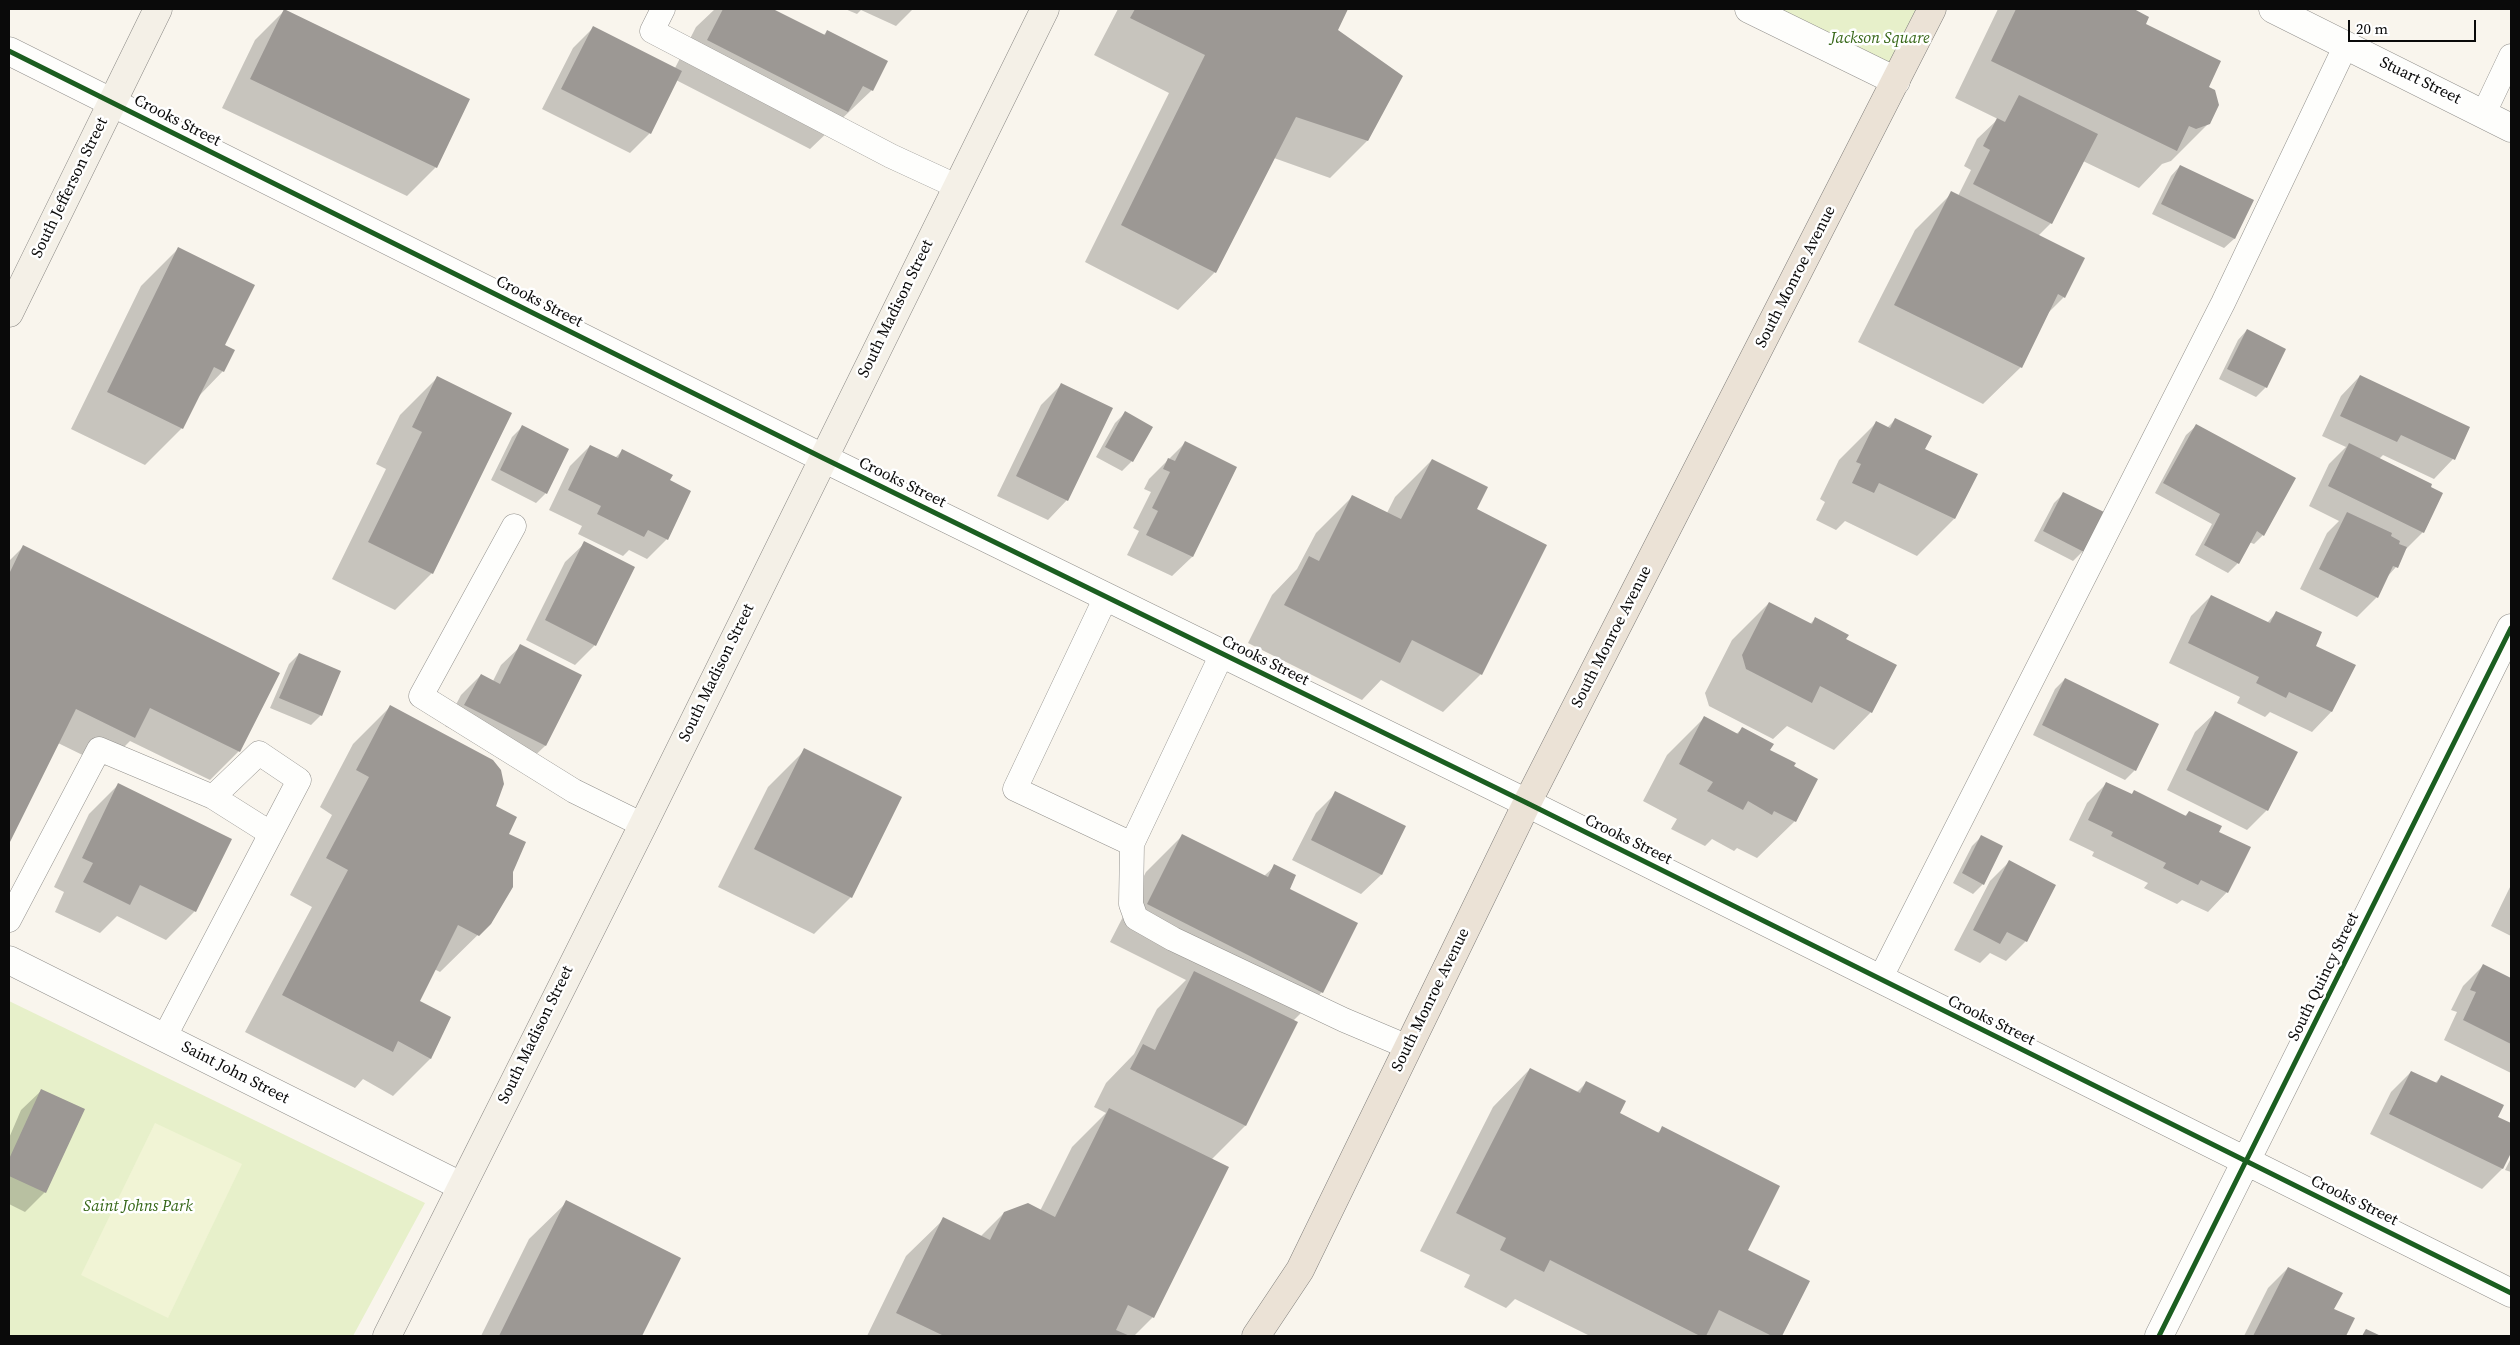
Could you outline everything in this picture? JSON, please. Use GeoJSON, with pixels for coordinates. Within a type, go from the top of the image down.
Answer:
{"type":"FeatureCollection","features":[{"type":"Feature","properties":{"kind":"main road","name":"South Jefferson Street"},"geometry":{"type":"LineString","coordinates":[[9,313],[158,9]]}},
{"type":"Feature","properties":{"kind":"main road","name":"South Madison Street"},"geometry":{"type":"LineString","coordinates":[[387,1336],[643,825],[956,186],[1045,9]]}},
{"type":"Feature","properties":{"kind":"main road","name":"South Monroe Avenue"},"geometry":{"type":"LineString","coordinates":[[1256,1336],[1300,1270],[1527,804],[1932,9]]}},
{"type":"Feature","properties":{"kind":"main road","name":"South Monroe Avenue"},"geometry":{"type":"LineString","coordinates":[[1280,1336],[1300,1270]]}},
{"type":"Feature","properties":{"kind":"street"},"geometry":{"type":"LineString","coordinates":[[1748,9],[1896,81]]}},
{"type":"Feature","properties":{"kind":"street","name":"Stuart Street"},"geometry":{"type":"LineString","coordinates":[[2273,9],[2469,105],[2511,128]]}},
{"type":"Feature","properties":{"kind":"street","name":"Crooks Street"},"geometry":{"type":"LineString","coordinates":[[9,51],[823,458],[1527,804],[2511,1292]]}},
{"type":"Feature","properties":{"kind":"street","name":"South Quincy Street"},"geometry":{"type":"LineString","coordinates":[[2159,1336],[2511,628]]}},
{"type":"Feature","properties":{"kind":"street","name":"Saint John Street"},"geometry":{"type":"LineString","coordinates":[[9,960],[461,1186]]}},
{"type":"Feature","properties":{"kind":"lane"},"geometry":{"type":"LineString","coordinates":[[663,9],[652,31],[891,156],[956,186]]}},
{"type":"Feature","properties":{"kind":"lane"},"geometry":{"type":"LineString","coordinates":[[1880,979],[2223,303],[2346,45]]}},
{"type":"Feature","properties":{"kind":"lane"},"geometry":{"type":"LineString","coordinates":[[2483,114],[2511,56]]}},
{"type":"Feature","properties":{"kind":"lane"},"geometry":{"type":"LineString","coordinates":[[514,526],[421,696],[574,791],[643,825]]}},
{"type":"Feature","properties":{"kind":"lane"},"geometry":{"type":"LineString","coordinates":[[1106,597],[1015,789],[1132,844]]}},
{"type":"Feature","properties":{"kind":"lane"},"geometry":{"type":"LineString","coordinates":[[1222,654],[1132,844],[1132,904],[1136,918],[1173,939],[1344,1020],[1408,1047]]}},
{"type":"Feature","properties":{"kind":"lane"},"geometry":{"type":"LineString","coordinates":[[9,920],[99,749],[213,797],[270,833]]}},
{"type":"Feature","properties":{"kind":"lane"},"geometry":{"type":"LineString","coordinates":[[164,1038],[299,780],[258,753],[213,797]]}},
{"type":"Feature","properties":{"kind":"green space","name":"Jackson Square"},"geometry":{"type":"Polygon","coordinates":[[[1749,9],[1932,9],[1896,81],[1749,9]]]}},
{"type":"Feature","properties":{"kind":"green space","name":"Saint Johns Park"},"geometry":{"type":"Polygon","coordinates":[[[9,1001],[425,1203],[353,1336],[9,1336],[9,1001]]]}},
{"type":"Feature","properties":{"kind":"green space"},"geometry":{"type":"Polygon","coordinates":[[[155,1123],[242,1164],[168,1318],[81,1275],[155,1123]]]}},
{"type":"Feature","properties":{"kind":"building"},"geometry":{"type":"Polygon","coordinates":[[[284,9],[470,99],[437,168],[250,79],[284,9]]]}},
{"type":"Feature","properties":{"kind":"building"},"geometry":{"type":"Polygon","coordinates":[[[723,9],[773,9],[825,35],[827,30],[888,61],[873,91],[863,86],[848,112],[707,40],[723,9]]]}},
{"type":"Feature","properties":{"kind":"building"},"geometry":{"type":"Polygon","coordinates":[[[1135,9],[1348,9],[1338,30],[1403,76],[1368,141],[1296,117],[1216,273],[1121,225],[1205,55],[1130,18],[1135,9]]]}},
{"type":"Feature","properties":{"kind":"building"},"geometry":{"type":"Polygon","coordinates":[[[2016,9],[2134,9],[2149,17],[2146,24],[2221,61],[2209,87],[2215,90],[2219,105],[2210,124],[2196,129],[2189,126],[2177,151],[1991,61],[2016,9]]]}},
{"type":"Feature","properties":{"kind":"building"},"geometry":{"type":"Polygon","coordinates":[[[593,26],[682,71],[651,134],[561,89],[593,26]]]}},
{"type":"Feature","properties":{"kind":"building"},"geometry":{"type":"Polygon","coordinates":[[[2019,95],[2098,134],[2052,224],[1973,184],[1990,150],[1983,146],[1997,118],[2005,122],[2019,95]]]}},
{"type":"Feature","properties":{"kind":"building"},"geometry":{"type":"Polygon","coordinates":[[[2180,165],[2254,200],[2235,239],[2161,204],[2180,165]]]}},
{"type":"Feature","properties":{"kind":"building"},"geometry":{"type":"Polygon","coordinates":[[[1951,191],[2085,258],[2065,298],[2058,294],[2022,368],[1894,305],[1951,191]]]}},
{"type":"Feature","properties":{"kind":"building"},"geometry":{"type":"Polygon","coordinates":[[[178,247],[255,285],[225,345],[235,350],[224,372],[214,367],[183,429],[107,392],[178,247]]]}},
{"type":"Feature","properties":{"kind":"building"},"geometry":{"type":"Polygon","coordinates":[[[2247,329],[2286,349],[2267,388],[2227,369],[2247,329]]]}},
{"type":"Feature","properties":{"kind":"building"},"geometry":{"type":"Polygon","coordinates":[[[2360,375],[2470,427],[2455,460],[2401,435],[2397,442],[2340,416],[2360,375]]]}},
{"type":"Feature","properties":{"kind":"building"},"geometry":{"type":"Polygon","coordinates":[[[437,376],[512,413],[433,574],[368,542],[422,432],[412,427],[437,376]]]}},
{"type":"Feature","properties":{"kind":"building"},"geometry":{"type":"Polygon","coordinates":[[[1061,383],[1113,408],[1068,501],[1016,476],[1061,383]]]}},
{"type":"Feature","properties":{"kind":"building"},"geometry":{"type":"Polygon","coordinates":[[[1125,411],[1153,427],[1133,462],[1105,447],[1125,411]]]}},
{"type":"Feature","properties":{"kind":"building"},"geometry":{"type":"Polygon","coordinates":[[[1895,418],[1932,436],[1925,449],[1978,474],[1955,519],[1879,483],[1874,493],[1852,483],[1861,464],[1856,462],[1876,421],[1890,428],[1895,418]]]}},
{"type":"Feature","properties":{"kind":"building"},"geometry":{"type":"Polygon","coordinates":[[[2196,424],[2296,478],[2264,536],[2257,531],[2239,564],[2204,545],[2220,514],[2163,483],[2196,424]]]}},
{"type":"Feature","properties":{"kind":"building"},"geometry":{"type":"Polygon","coordinates":[[[522,425],[569,449],[547,494],[500,470],[522,425]]]}},
{"type":"Feature","properties":{"kind":"building"},"geometry":{"type":"Polygon","coordinates":[[[1185,441],[1237,467],[1193,557],[1146,535],[1158,511],[1152,508],[1170,472],[1163,469],[1168,458],[1175,461],[1185,441]]]}},
{"type":"Feature","properties":{"kind":"building"},"geometry":{"type":"Polygon","coordinates":[[[2349,443],[2432,484],[2431,487],[2443,493],[2424,533],[2328,486],[2349,443]]]}},
{"type":"Feature","properties":{"kind":"building"},"geometry":{"type":"Polygon","coordinates":[[[590,445],[618,458],[622,449],[673,475],[670,480],[691,491],[668,540],[648,530],[644,537],[597,514],[601,506],[568,490],[590,445]]]}},
{"type":"Feature","properties":{"kind":"building"},"geometry":{"type":"Polygon","coordinates":[[[1432,459],[1488,487],[1477,509],[1547,545],[1482,675],[1412,640],[1400,663],[1284,605],[1309,556],[1319,561],[1352,495],[1401,519],[1432,459]]]}},
{"type":"Feature","properties":{"kind":"building"},"geometry":{"type":"Polygon","coordinates":[[[2063,492],[2104,512],[2084,552],[2043,531],[2063,492]]]}},
{"type":"Feature","properties":{"kind":"building"},"geometry":{"type":"Polygon","coordinates":[[[2347,512],[2392,533],[2391,536],[2400,541],[2399,544],[2407,547],[2398,568],[2393,566],[2378,598],[2319,569],[2347,512]]]}},
{"type":"Feature","properties":{"kind":"building"},"geometry":{"type":"Polygon","coordinates":[[[584,541],[635,567],[596,646],[545,620],[584,541]]]}},
{"type":"Feature","properties":{"kind":"building"},"geometry":{"type":"Polygon","coordinates":[[[23,545],[280,673],[240,752],[150,708],[135,738],[76,709],[9,844],[9,574],[23,545]]]}},
{"type":"Feature","properties":{"kind":"building"},"geometry":{"type":"Polygon","coordinates":[[[2211,595],[2270,623],[2276,611],[2322,632],[2316,646],[2356,665],[2332,712],[2289,692],[2286,698],[2256,683],[2259,677],[2188,643],[2211,595]]]}},
{"type":"Feature","properties":{"kind":"building"},"geometry":{"type":"Polygon","coordinates":[[[1769,602],[1812,624],[1815,617],[1849,635],[1846,639],[1897,665],[1872,713],[1820,686],[1812,703],[1746,669],[1742,655],[1769,602]]]}},
{"type":"Feature","properties":{"kind":"building"},"geometry":{"type":"Polygon","coordinates":[[[520,644],[582,675],[546,746],[464,705],[481,674],[500,684],[520,644]]]}},
{"type":"Feature","properties":{"kind":"building"},"geometry":{"type":"Polygon","coordinates":[[[299,653],[341,671],[322,716],[279,698],[299,653]]]}},
{"type":"Feature","properties":{"kind":"building"},"geometry":{"type":"Polygon","coordinates":[[[2065,678],[2159,724],[2136,771],[2042,725],[2065,678]]]}},
{"type":"Feature","properties":{"kind":"building"},"geometry":{"type":"Polygon","coordinates":[[[390,705],[493,760],[501,770],[504,784],[496,806],[517,817],[509,834],[526,842],[513,872],[513,887],[491,924],[479,936],[458,925],[420,1001],[451,1017],[431,1059],[398,1041],[393,1052],[282,995],[348,870],[326,858],[369,777],[356,770],[390,705]]]}},
{"type":"Feature","properties":{"kind":"building"},"geometry":{"type":"Polygon","coordinates":[[[2215,711],[2298,752],[2268,811],[2186,770],[2215,711]]]}},
{"type":"Feature","properties":{"kind":"building"},"geometry":{"type":"Polygon","coordinates":[[[1704,716],[1738,734],[1742,727],[1774,744],[1770,750],[1796,763],[1794,766],[1818,779],[1796,822],[1774,811],[1772,815],[1748,801],[1743,810],[1707,791],[1713,782],[1679,764],[1704,716]]]}},
{"type":"Feature","properties":{"kind":"building"},"geometry":{"type":"Polygon","coordinates":[[[804,748],[902,797],[852,898],[754,849],[804,748]]]}},
{"type":"Feature","properties":{"kind":"building"},"geometry":{"type":"Polygon","coordinates":[[[2106,782],[2132,794],[2134,790],[2186,816],[2189,811],[2222,826],[2219,832],[2251,847],[2228,893],[2201,880],[2198,885],[2163,868],[2166,863],[2111,836],[2113,832],[2088,820],[2106,782]]]}},
{"type":"Feature","properties":{"kind":"building"},"geometry":{"type":"Polygon","coordinates":[[[118,783],[232,839],[196,912],[140,885],[130,905],[83,882],[93,863],[82,858],[118,783]]]}},
{"type":"Feature","properties":{"kind":"building"},"geometry":{"type":"Polygon","coordinates":[[[1335,791],[1406,826],[1382,875],[1311,840],[1335,791]]]}},
{"type":"Feature","properties":{"kind":"building"},"geometry":{"type":"Polygon","coordinates":[[[1182,834],[1268,877],[1274,864],[1296,875],[1290,889],[1358,923],[1323,993],[1147,904],[1182,834]]]}},
{"type":"Feature","properties":{"kind":"building"},"geometry":{"type":"Polygon","coordinates":[[[1981,835],[2003,846],[1984,885],[1962,873],[1981,835]]]}},
{"type":"Feature","properties":{"kind":"building"},"geometry":{"type":"Polygon","coordinates":[[[2009,860],[2056,885],[2027,942],[2007,932],[2000,944],[1973,930],[2009,860]]]}},
{"type":"Feature","properties":{"kind":"building"},"geometry":{"type":"Polygon","coordinates":[[[2483,964],[2511,978],[2511,1044],[2463,1020],[2476,992],[2470,990],[2483,964]]]}},
{"type":"Feature","properties":{"kind":"building"},"geometry":{"type":"Polygon","coordinates":[[[1194,971],[1298,1022],[1246,1126],[1130,1069],[1143,1044],[1155,1050],[1194,971]]]}},
{"type":"Feature","properties":{"kind":"building"},"geometry":{"type":"Polygon","coordinates":[[[1530,1068],[1580,1093],[1586,1081],[1626,1101],[1620,1113],[1659,1133],[1662,1126],[1780,1186],[1748,1250],[1810,1281],[1782,1336],[1772,1336],[1719,1310],[1706,1336],[1700,1336],[1550,1260],[1544,1272],[1500,1250],[1506,1238],[1456,1213],[1530,1068]]]}},
{"type":"Feature","properties":{"kind":"building"},"geometry":{"type":"Polygon","coordinates":[[[2411,1071],[2437,1083],[2441,1075],[2504,1105],[2498,1117],[2511,1123],[2511,1153],[2503,1169],[2389,1114],[2411,1071]]]}},
{"type":"Feature","properties":{"kind":"building"},"geometry":{"type":"Polygon","coordinates":[[[41,1089],[85,1109],[46,1193],[9,1176],[9,1159],[41,1089]]]}},
{"type":"Feature","properties":{"kind":"building"},"geometry":{"type":"Polygon","coordinates":[[[1109,1108],[1229,1167],[1154,1318],[1128,1305],[1116,1330],[1130,1336],[944,1336],[896,1313],[943,1217],[990,1240],[1004,1212],[1028,1203],[1055,1217],[1109,1108]]]}},
{"type":"Feature","properties":{"kind":"building"},"geometry":{"type":"Polygon","coordinates":[[[566,1200],[681,1258],[642,1336],[499,1336],[566,1200]]]}},
{"type":"Feature","properties":{"kind":"building"},"geometry":{"type":"Polygon","coordinates":[[[2288,1267],[2343,1293],[2334,1309],[2355,1318],[2346,1336],[2253,1336],[2288,1267]]]}},
{"type":"Feature","properties":{"kind":"building"},"geometry":{"type":"Polygon","coordinates":[[[2366,1329],[2381,1336],[2362,1336],[2366,1329]]]}},
{"type":"Feature","properties":{"kind":"cycle path"},"geometry":{"type":"LineString","coordinates":[[9,51],[823,458],[1527,803],[2511,1293]]}},
{"type":"Feature","properties":{"kind":"cycle path"},"geometry":{"type":"LineString","coordinates":[[2159,1336],[2511,628]]}}]}
